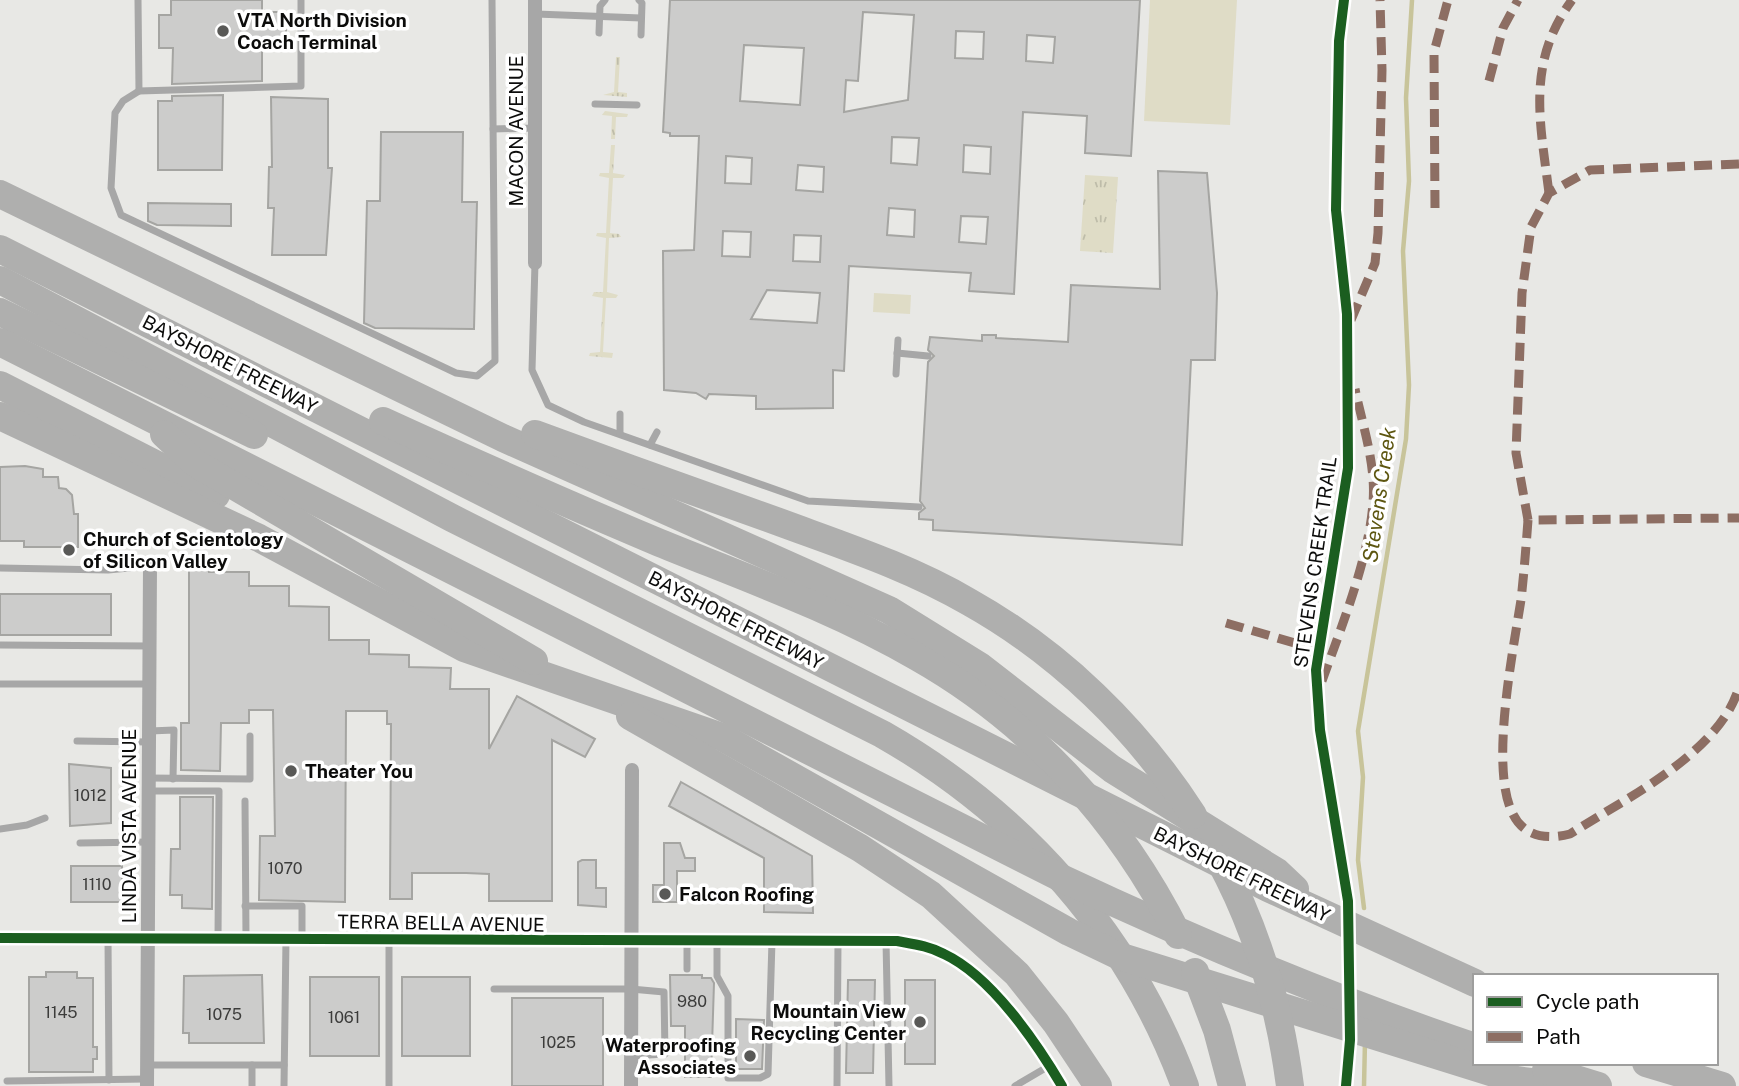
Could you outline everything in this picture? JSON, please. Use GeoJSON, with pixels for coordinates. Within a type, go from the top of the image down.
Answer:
{"type":"FeatureCollection","features":[{"type":"Feature","properties":{"kind":"highway"},"geometry":{"type":"LineString","coordinates":[[0,194],[503,438],[859,596],[910,622],[981,667],[1101,761],[1277,872],[1320,912]]}},
{"type":"Feature","properties":{"kind":"highway","name":"BAYSHORE FREEWAY"},"geometry":{"type":"LineString","coordinates":[[0,249],[1320,912],[1473,982]]}},
{"type":"Feature","properties":{"kind":"highway"},"geometry":{"type":"LineString","coordinates":[[0,270],[1296,922],[1473,1001]]}},
{"type":"Feature","properties":{"kind":"highway"},"geometry":{"type":"LineString","coordinates":[[0,280],[843,721]]}},
{"type":"Feature","properties":{"kind":"highway"},"geometry":{"type":"LineString","coordinates":[[0,312],[943,771],[998,814],[1040,853],[1069,885],[1108,936],[1141,989],[1162,1048],[1170,1086]]}},
{"type":"Feature","properties":{"kind":"highway"},"geometry":{"type":"LineString","coordinates":[[0,342],[1061,878],[1187,937],[1297,983],[1473,1046]]}},
{"type":"Feature","properties":{"kind":"highway"},"geometry":{"type":"LineString","coordinates":[[215,355],[306,385],[558,501],[817,608],[886,640],[993,706],[1041,749],[1089,801],[1128,850],[1163,908],[1198,979],[1231,1083]]}},
{"type":"Feature","properties":{"kind":"highway"},"geometry":{"type":"LineString","coordinates":[[348,362],[907,570],[1002,622],[1083,685],[1123,724],[1159,767],[1215,852],[1256,943],[1273,997],[1290,1086]]}},
{"type":"Feature","properties":{"kind":"highway"},"geometry":{"type":"LineString","coordinates":[[0,385],[538,663]]}},
{"type":"Feature","properties":{"kind":"highway"},"geometry":{"type":"LineString","coordinates":[[0,407],[303,561],[411,622],[494,660],[697,726],[769,761],[843,807],[1069,932],[1119,956],[1516,1080],[1562,1086]]}},
{"type":"Feature","properties":{"kind":"highway"},"geometry":{"type":"LineString","coordinates":[[144,415],[195,463],[860,848],[931,895],[982,939],[1024,982],[1062,1031],[1098,1086]]}},
{"type":"Feature","properties":{"kind":"highway"},"geometry":{"type":"LineString","coordinates":[[0,416],[184,502]]}},
{"type":"Feature","properties":{"kind":"highway"},"geometry":{"type":"LineString","coordinates":[[1162,1048],[1185,1086]]}},
{"type":"Feature","properties":{"kind":"highway"},"geometry":{"type":"LineString","coordinates":[[1530,1065],[1598,1086]]}},
{"type":"Feature","properties":{"kind":"highway"},"geometry":{"type":"LineString","coordinates":[[1653,1065],[1722,1086]]}},
{"type":"Feature","properties":{"kind":"highway"},"geometry":{"type":"LineString","coordinates":[[1708,1065],[1739,1074]]}},
{"type":"Feature","properties":{"kind":"street","name":"MACON AVENUE"},"geometry":{"type":"LineString","coordinates":[[535,7],[535,263]]}},
{"type":"Feature","properties":{"kind":"street","name":"LINDA VISTA AVENUE"},"geometry":{"type":"LineString","coordinates":[[147,1077],[150,566]]}},
{"type":"Feature","properties":{"kind":"street"},"geometry":{"type":"LineString","coordinates":[[631,1086],[632,770]]}},
{"type":"Feature","properties":{"kind":"street","name":"TERRA BELLA AVENUE"},"geometry":{"type":"LineString","coordinates":[[0,938],[883,941],[930,948],[961,963],[1010,1013],[1062,1086]]}},
{"type":"Feature","properties":{"kind":"lane"},"geometry":{"type":"LineString","coordinates":[[138,0],[139,91]]}},
{"type":"Feature","properties":{"kind":"lane"},"geometry":{"type":"LineString","coordinates":[[301,0],[301,86],[139,91],[123,101],[115,113],[113,125],[111,188],[121,215],[456,373],[477,376],[495,361],[492,0]]}},
{"type":"Feature","properties":{"kind":"lane"},"geometry":{"type":"LineString","coordinates":[[599,33],[600,6],[605,0]]}},
{"type":"Feature","properties":{"kind":"lane"},"geometry":{"type":"LineString","coordinates":[[639,0],[642,3],[641,35]]}},
{"type":"Feature","properties":{"kind":"lane"},"geometry":{"type":"LineString","coordinates":[[535,7],[600,16],[641,18]]}},
{"type":"Feature","properties":{"kind":"lane"},"geometry":{"type":"LineString","coordinates":[[596,104],[637,105]]}},
{"type":"Feature","properties":{"kind":"lane"},"geometry":{"type":"LineString","coordinates":[[494,128],[535,128]]}},
{"type":"Feature","properties":{"kind":"lane"},"geometry":{"type":"LineString","coordinates":[[535,263],[532,370],[548,405],[584,422],[808,501],[919,507]]}},
{"type":"Feature","properties":{"kind":"lane"},"geometry":{"type":"LineString","coordinates":[[896,374],[898,340]]}},
{"type":"Feature","properties":{"kind":"lane"},"geometry":{"type":"LineString","coordinates":[[897,353],[928,356]]}},
{"type":"Feature","properties":{"kind":"lane"},"geometry":{"type":"LineString","coordinates":[[620,414],[620,433]]}},
{"type":"Feature","properties":{"kind":"lane"},"geometry":{"type":"LineString","coordinates":[[650,445],[657,432]]}},
{"type":"Feature","properties":{"kind":"lane"},"geometry":{"type":"LineString","coordinates":[[0,568],[108,570],[150,566]]}},
{"type":"Feature","properties":{"kind":"lane"},"geometry":{"type":"LineString","coordinates":[[0,645],[150,646]]}},
{"type":"Feature","properties":{"kind":"lane"},"geometry":{"type":"LineString","coordinates":[[0,684],[150,684]]}},
{"type":"Feature","properties":{"kind":"lane"},"geometry":{"type":"LineString","coordinates":[[78,741],[149,736],[174,730],[173,779]]}},
{"type":"Feature","properties":{"kind":"lane"},"geometry":{"type":"LineString","coordinates":[[148,785],[173,779],[250,779],[250,736]]}},
{"type":"Feature","properties":{"kind":"lane"},"geometry":{"type":"LineString","coordinates":[[148,785],[219,791],[218,938]]}},
{"type":"Feature","properties":{"kind":"lane"},"geometry":{"type":"LineString","coordinates":[[244,801],[246,938]]}},
{"type":"Feature","properties":{"kind":"lane"},"geometry":{"type":"LineString","coordinates":[[0,830],[27,825],[45,818]]}},
{"type":"Feature","properties":{"kind":"lane"},"geometry":{"type":"LineString","coordinates":[[80,843],[148,842]]}},
{"type":"Feature","properties":{"kind":"lane"},"geometry":{"type":"LineString","coordinates":[[245,906],[302,906],[302,939]]}},
{"type":"Feature","properties":{"kind":"lane"},"geometry":{"type":"LineString","coordinates":[[108,938],[108,1080]]}},
{"type":"Feature","properties":{"kind":"lane"},"geometry":{"type":"LineString","coordinates":[[284,1086],[286,938]]}},
{"type":"Feature","properties":{"kind":"lane"},"geometry":{"type":"LineString","coordinates":[[389,1086],[390,940]]}},
{"type":"Feature","properties":{"kind":"lane"},"geometry":{"type":"LineString","coordinates":[[687,941],[687,969]]}},
{"type":"Feature","properties":{"kind":"lane"},"geometry":{"type":"LineString","coordinates":[[717,941],[717,976],[728,996],[728,1078],[760,1078],[768,1074],[772,941]]}},
{"type":"Feature","properties":{"kind":"lane"},"geometry":{"type":"LineString","coordinates":[[837,1086],[838,941]]}},
{"type":"Feature","properties":{"kind":"lane"},"geometry":{"type":"LineString","coordinates":[[883,941],[889,1086]]}},
{"type":"Feature","properties":{"kind":"lane"},"geometry":{"type":"LineString","coordinates":[[494,989],[631,989],[664,992],[665,1054],[631,1056]]}},
{"type":"Feature","properties":{"kind":"lane"},"geometry":{"type":"LineString","coordinates":[[7,1081],[108,1080],[252,1065],[284,1065]]}},
{"type":"Feature","properties":{"kind":"lane"},"geometry":{"type":"LineString","coordinates":[[252,1065],[252,1086]]}},
{"type":"Feature","properties":{"kind":"lane"},"geometry":{"type":"LineString","coordinates":[[1015,1086],[1049,1066]]}},
{"type":"Feature","properties":{"kind":"green space"},"geometry":{"type":"Polygon","coordinates":[[[1150,0],[1237,0],[1230,125],[1144,121],[1150,0]]]}},
{"type":"Feature","properties":{"kind":"green space"},"geometry":{"type":"Polygon","coordinates":[[[616,57],[620,57],[618,92],[627,93],[627,97],[603,95],[614,92],[616,57]]]}},
{"type":"Feature","properties":{"kind":"green space"},"geometry":{"type":"Polygon","coordinates":[[[605,111],[628,114],[627,117],[616,117],[615,139],[611,139],[612,116],[602,115],[605,111]]]}},
{"type":"Feature","properties":{"kind":"green space"},"geometry":{"type":"Polygon","coordinates":[[[611,145],[615,145],[613,173],[625,175],[623,178],[613,178],[610,233],[619,234],[621,237],[609,238],[607,292],[618,295],[616,298],[606,298],[603,352],[613,353],[612,358],[589,356],[590,353],[600,352],[603,298],[592,296],[594,292],[603,292],[606,238],[596,236],[597,233],[606,233],[609,178],[599,176],[600,173],[609,173],[611,145]]]}},
{"type":"Feature","properties":{"kind":"green space"},"geometry":{"type":"Polygon","coordinates":[[[1085,175],[1118,177],[1113,253],[1080,251],[1085,175]]]}},
{"type":"Feature","properties":{"kind":"green space"},"geometry":{"type":"Polygon","coordinates":[[[874,293],[911,295],[910,314],[873,312],[874,293]]]}},
{"type":"Feature","properties":{"kind":"building","name":"VTA North Division Coach Terminal"},"geometry":{"type":"Polygon","coordinates":[[[171,0],[262,0],[262,12],[286,12],[286,50],[262,50],[262,81],[172,84],[173,48],[159,48],[159,15],[171,15],[171,0]]]}},
{"type":"Feature","properties":{"kind":"building"},"geometry":{"type":"Polygon","coordinates":[[[670,0],[1140,0],[1131,156],[1085,153],[1087,116],[1023,112],[1014,294],[969,291],[971,273],[849,266],[844,371],[833,370],[833,408],[756,409],[756,396],[709,394],[706,399],[696,393],[664,390],[663,251],[694,250],[699,136],[670,136],[670,133],[663,132],[670,0]],[[863,12],[858,81],[846,80],[844,112],[908,100],[914,15],[863,12]],[[956,31],[955,58],[983,59],[984,32],[956,31]],[[1027,35],[1026,61],[1053,63],[1055,37],[1027,35]],[[744,45],[740,101],[800,105],[804,48],[744,45]],[[892,137],[891,163],[917,165],[919,138],[892,137]],[[964,145],[963,172],[990,174],[991,147],[964,145]],[[726,156],[725,183],[751,184],[752,158],[726,156]],[[798,165],[796,190],[823,192],[824,167],[798,165]],[[889,208],[887,235],[914,237],[915,210],[889,208]],[[961,216],[959,242],[986,244],[988,217],[961,216]],[[723,231],[722,256],[750,257],[751,232],[723,231]],[[794,235],[793,261],[820,262],[821,236],[794,235]],[[767,290],[751,319],[817,323],[820,293],[767,290]]]}},
{"type":"Feature","properties":{"kind":"building"},"geometry":{"type":"Polygon","coordinates":[[[223,95],[222,170],[158,170],[158,101],[172,101],[172,96],[223,95]]]}},
{"type":"Feature","properties":{"kind":"building"},"geometry":{"type":"Polygon","coordinates":[[[271,97],[328,99],[328,168],[332,168],[326,255],[272,255],[274,208],[268,208],[269,167],[272,167],[271,97]]]}},
{"type":"Feature","properties":{"kind":"building"},"geometry":{"type":"Polygon","coordinates":[[[381,132],[463,132],[462,202],[477,202],[474,329],[375,328],[364,323],[367,201],[380,201],[381,132]]]}},
{"type":"Feature","properties":{"kind":"building"},"geometry":{"type":"Polygon","coordinates":[[[1158,171],[1207,173],[1217,293],[1215,360],[1191,360],[1182,545],[933,530],[933,520],[919,519],[919,513],[925,508],[920,501],[928,362],[934,356],[928,350],[930,337],[982,341],[982,335],[996,335],[996,338],[1068,342],[1071,285],[1160,289],[1158,171]]]}},
{"type":"Feature","properties":{"kind":"building"},"geometry":{"type":"Polygon","coordinates":[[[148,203],[231,204],[231,226],[157,225],[148,221],[148,203]]]}},
{"type":"Feature","properties":{"kind":"building"},"geometry":{"type":"Polygon","coordinates":[[[25,466],[43,469],[43,477],[58,477],[59,488],[66,489],[72,495],[74,514],[78,514],[78,547],[24,547],[24,541],[0,541],[0,467],[25,466]]]}},
{"type":"Feature","properties":{"kind":"building"},"geometry":{"type":"Polygon","coordinates":[[[189,561],[209,561],[209,572],[249,572],[249,586],[289,586],[289,606],[329,607],[329,640],[369,640],[369,654],[409,655],[409,667],[451,668],[450,689],[489,689],[489,749],[517,696],[595,739],[585,757],[552,740],[552,901],[489,901],[489,874],[466,873],[412,873],[412,899],[390,899],[391,724],[387,724],[387,711],[346,711],[345,902],[259,900],[260,836],[275,836],[273,710],[249,710],[249,723],[221,723],[220,771],[181,770],[181,723],[189,723],[189,561]]]}},
{"type":"Feature","properties":{"kind":"building"},"geometry":{"type":"Polygon","coordinates":[[[0,594],[111,594],[111,635],[0,635],[0,594]]]}},
{"type":"Feature","properties":{"kind":"building"},"geometry":{"type":"Polygon","coordinates":[[[69,764],[111,768],[111,823],[70,826],[69,764]]]}},
{"type":"Feature","properties":{"kind":"building"},"geometry":{"type":"Polygon","coordinates":[[[681,782],[812,856],[813,913],[764,912],[764,858],[669,806],[681,782]]]}},
{"type":"Feature","properties":{"kind":"building"},"geometry":{"type":"Polygon","coordinates":[[[180,797],[213,797],[212,909],[182,908],[182,895],[170,895],[171,849],[180,849],[180,797]]]}},
{"type":"Feature","properties":{"kind":"building"},"geometry":{"type":"Polygon","coordinates":[[[664,843],[680,843],[685,858],[695,858],[695,871],[677,871],[677,902],[653,902],[653,885],[664,885],[664,843]]]}},
{"type":"Feature","properties":{"kind":"building"},"geometry":{"type":"Polygon","coordinates":[[[596,860],[596,888],[606,888],[606,907],[578,905],[578,862],[596,860]]]}},
{"type":"Feature","properties":{"kind":"building"},"geometry":{"type":"Polygon","coordinates":[[[71,866],[122,866],[122,902],[71,902],[71,866]]]}},
{"type":"Feature","properties":{"kind":"building"},"geometry":{"type":"Polygon","coordinates":[[[46,972],[77,972],[77,978],[93,978],[93,1047],[97,1047],[97,1059],[93,1059],[93,1072],[29,1072],[29,977],[46,977],[46,972]]]}},
{"type":"Feature","properties":{"kind":"building"},"geometry":{"type":"Polygon","coordinates":[[[262,975],[264,1043],[189,1043],[189,1033],[183,1033],[184,976],[262,975]]]}},
{"type":"Feature","properties":{"kind":"building"},"geometry":{"type":"Polygon","coordinates":[[[670,975],[702,975],[702,978],[711,978],[714,983],[711,1077],[685,1077],[685,1026],[671,1026],[670,975]]]}},
{"type":"Feature","properties":{"kind":"building"},"geometry":{"type":"Polygon","coordinates":[[[310,977],[379,977],[379,1056],[310,1056],[310,977]]]}},
{"type":"Feature","properties":{"kind":"building"},"geometry":{"type":"Polygon","coordinates":[[[402,977],[470,977],[470,1056],[402,1056],[402,977]]]}},
{"type":"Feature","properties":{"kind":"building"},"geometry":{"type":"Polygon","coordinates":[[[848,980],[875,980],[873,1073],[846,1073],[848,980]]]}},
{"type":"Feature","properties":{"kind":"building","name":"Mountain View Recycling Center"},"geometry":{"type":"Polygon","coordinates":[[[905,980],[935,980],[935,1064],[905,1064],[905,980]]]}},
{"type":"Feature","properties":{"kind":"building"},"geometry":{"type":"Polygon","coordinates":[[[512,998],[603,998],[603,1086],[512,1086],[512,998]]]}},
{"type":"Feature","properties":{"kind":"building","name":"Waterproofing Associates"},"geometry":{"type":"Polygon","coordinates":[[[736,1019],[764,1020],[762,1069],[736,1069],[736,1019]]]}},
{"type":"Feature","properties":{"kind":"waterway","name":"Stevens Creek"},"geometry":{"type":"LineString","coordinates":[[1364,908],[1358,860],[1363,777],[1358,731],[1406,439],[1409,385],[1403,251],[1409,181],[1406,98],[1412,0]]}},
{"type":"Feature","properties":{"kind":"waterway","name":"Stevens Creek"},"geometry":{"type":"LineString","coordinates":[[1364,1086],[1365,1041]]}},
{"type":"Feature","properties":{"kind":"marked path"},"geometry":{"type":"LineString","coordinates":[[1351,320],[1375,263],[1378,233],[1382,70],[1380,0]]}},
{"type":"Feature","properties":{"kind":"marked path"},"geometry":{"type":"LineString","coordinates":[[1435,208],[1434,52],[1448,0]]}},
{"type":"Feature","properties":{"kind":"marked path"},"geometry":{"type":"LineString","coordinates":[[1489,81],[1503,28],[1518,0]]}},
{"type":"Feature","properties":{"kind":"marked path"},"geometry":{"type":"LineString","coordinates":[[1549,193],[1540,117],[1542,70],[1557,23],[1572,0]]}},
{"type":"Feature","properties":{"kind":"marked path"},"geometry":{"type":"LineString","coordinates":[[1739,164],[1590,170],[1549,193],[1531,227],[1522,293],[1516,453],[1528,520],[1739,518]]}},
{"type":"Feature","properties":{"kind":"marked path"},"geometry":{"type":"LineString","coordinates":[[1322,681],[1357,581],[1373,502],[1370,456],[1355,389]]}},
{"type":"Feature","properties":{"kind":"marked path"},"geometry":{"type":"LineString","coordinates":[[1528,520],[1521,600],[1503,738],[1506,792],[1512,812],[1522,827],[1536,835],[1553,837],[1570,834],[1643,789],[1692,753],[1712,733],[1729,711],[1739,687]]}},
{"type":"Feature","properties":{"kind":"marked path"},"geometry":{"type":"LineString","coordinates":[[1226,623],[1319,650]]}},
{"type":"Feature","properties":{"kind":"cycle path","name":"STEVENS CREEK TRAIL"},"geometry":{"type":"LineString","coordinates":[[1344,0],[1339,41],[1336,210],[1347,314],[1348,468],[1316,670],[1320,730],[1348,901],[1350,1040],[1346,1086]]}},
{"type":"Feature","properties":{"kind":"cycle path"},"geometry":{"type":"LineString","coordinates":[[0,938],[897,941],[938,951],[979,978],[1026,1031],[1062,1086]]}},
{"type":"Feature","properties":{"kind":"place","name":"VTA North Division Coach Terminal"},"geometry":{"type":"Point","coordinates":[223,31]}},
{"type":"Feature","properties":{"kind":"place","name":"Church of Scientology of Silicon Valley"},"geometry":{"type":"Point","coordinates":[69,550]}},
{"type":"Feature","properties":{"kind":"place","name":"Theater You"},"geometry":{"type":"Point","coordinates":[291,771]}},
{"type":"Feature","properties":{"kind":"place","name":"Falcon Roofing"},"geometry":{"type":"Point","coordinates":[665,894]}},
{"type":"Feature","properties":{"kind":"place","name":"Mountain View Recycling Center"},"geometry":{"type":"Point","coordinates":[920,1022]}},
{"type":"Feature","properties":{"kind":"place","name":"Waterproofing Associates"},"geometry":{"type":"Point","coordinates":[750,1056]}}]}
